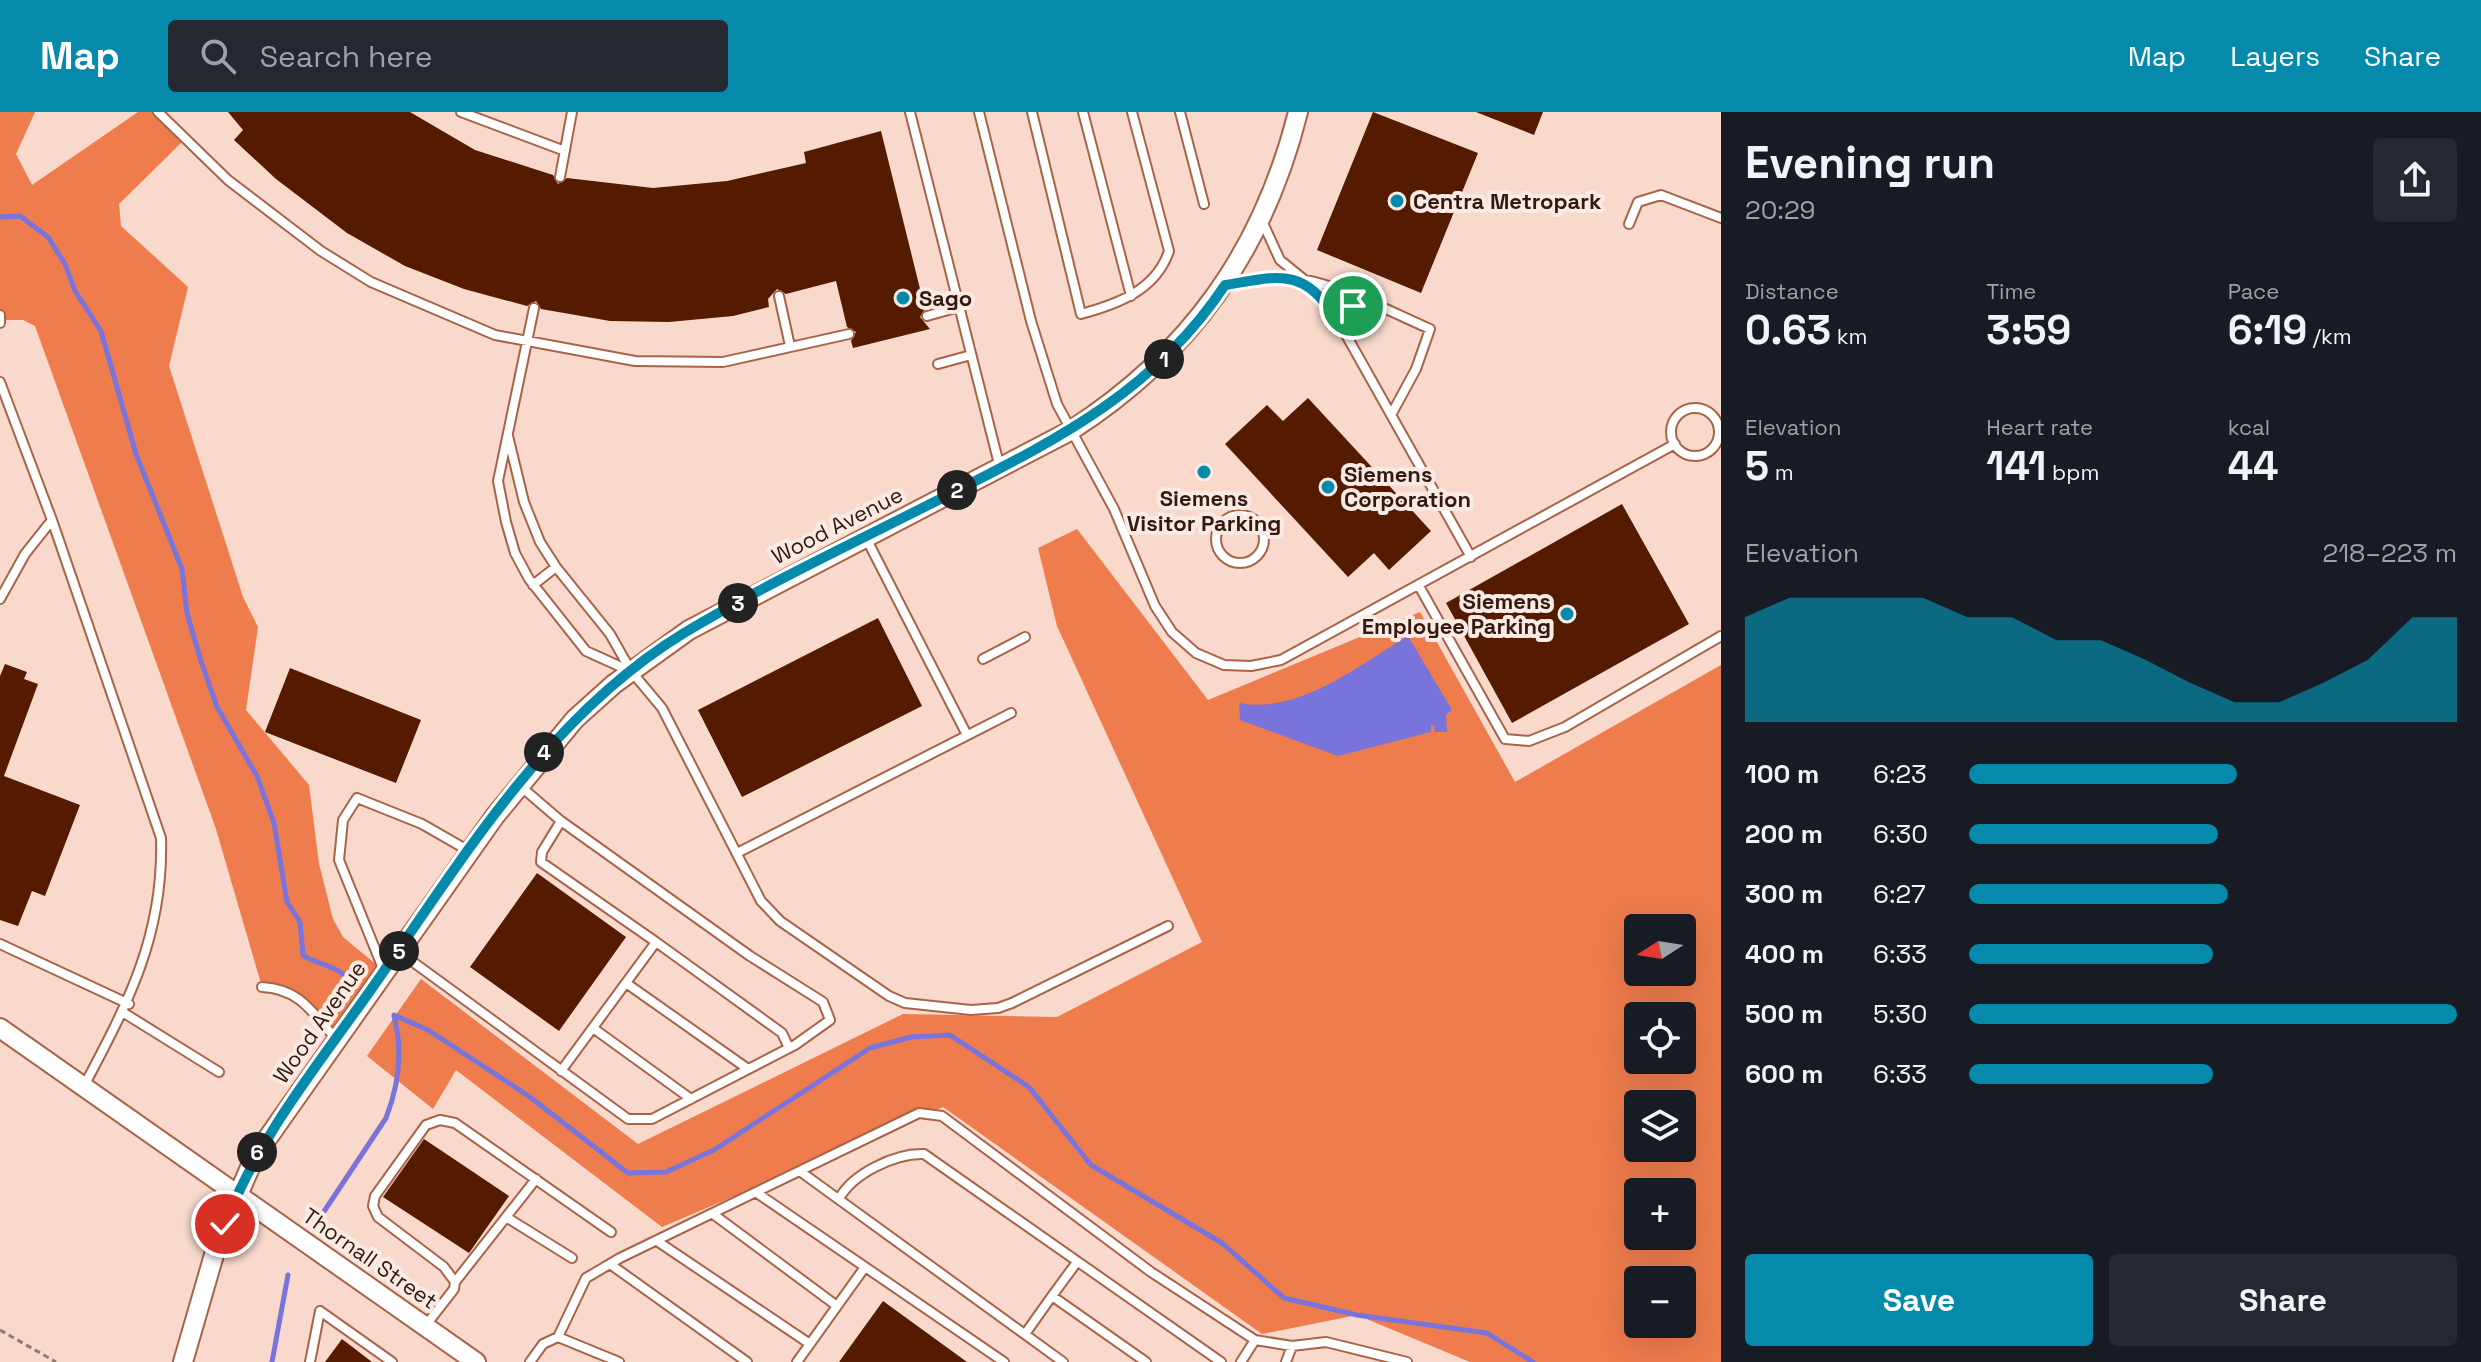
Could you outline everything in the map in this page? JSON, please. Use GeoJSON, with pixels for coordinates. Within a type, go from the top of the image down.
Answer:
{"type":"FeatureCollection","features":[{"type":"Feature","properties":{"kind":"street","name":"Wood Avenue"},"geometry":{"type":"LineString","coordinates":[[183,1362],[218,1241],[236,1194],[265,1139],[518,784],[575,719],[631,671],[696,626],[1070,431],[1114,402],[1161,362],[1201,318],[1225,285],[1260,218],[1298,112]]}},
{"type":"Feature","properties":{"kind":"street","name":"Thornall Street"},"geometry":{"type":"LineString","coordinates":[[0,1028],[426,1326],[471,1361]]}},
{"type":"Feature","properties":{"kind":"lane"},"geometry":{"type":"LineString","coordinates":[[158,112],[237,188],[321,251],[371,282],[495,335],[635,361],[723,362],[849,334]]}},
{"type":"Feature","properties":{"kind":"lane"},"geometry":{"type":"LineString","coordinates":[[461,112],[565,151]]}},
{"type":"Feature","properties":{"kind":"lane"},"geometry":{"type":"LineString","coordinates":[[560,177],[572,112]]}},
{"type":"Feature","properties":{"kind":"lane"},"geometry":{"type":"LineString","coordinates":[[910,112],[1000,468]]}},
{"type":"Feature","properties":{"kind":"lane"},"geometry":{"type":"LineString","coordinates":[[979,112],[1031,321],[1057,404],[1114,509],[1155,606],[1172,632],[1196,653],[1224,665],[1251,666],[1281,660],[1675,444]]}},
{"type":"Feature","properties":{"kind":"lane"},"geometry":{"type":"LineString","coordinates":[[1032,112],[1081,314],[1117,305],[1131,296],[1164,267],[1169,251],[1132,112]]}},
{"type":"Feature","properties":{"kind":"lane"},"geometry":{"type":"LineString","coordinates":[[1083,112],[1131,296]]}},
{"type":"Feature","properties":{"kind":"lane"},"geometry":{"type":"LineString","coordinates":[[1180,112],[1204,204]]}},
{"type":"Feature","properties":{"kind":"lane"},"geometry":{"type":"LineString","coordinates":[[1629,224],[1638,202],[1661,195],[1721,218]]}},
{"type":"Feature","properties":{"kind":"lane"},"geometry":{"type":"LineString","coordinates":[[1260,218],[1280,260],[1312,286],[1336,317],[1471,557]]}},
{"type":"Feature","properties":{"kind":"lane"},"geometry":{"type":"LineString","coordinates":[[1225,285],[1261,279],[1301,279],[1369,302],[1430,329],[1416,369],[1391,415]]}},
{"type":"Feature","properties":{"kind":"lane"},"geometry":{"type":"LineString","coordinates":[[779,296],[790,346]]}},
{"type":"Feature","properties":{"kind":"lane"},"geometry":{"type":"LineString","coordinates":[[1336,317],[1353,306],[1369,302]]}},
{"type":"Feature","properties":{"kind":"lane"},"geometry":{"type":"LineString","coordinates":[[927,316],[959,307]]}},
{"type":"Feature","properties":{"kind":"lane"},"geometry":{"type":"LineString","coordinates":[[534,308],[498,481],[501,502],[515,553],[533,585],[586,651],[631,671]]}},
{"type":"Feature","properties":{"kind":"lane"},"geometry":{"type":"LineString","coordinates":[[0,315],[0,323]]}},
{"type":"Feature","properties":{"kind":"lane"},"geometry":{"type":"LineString","coordinates":[[938,364],[971,355]]}},
{"type":"Feature","properties":{"kind":"lane"},"geometry":{"type":"LineString","coordinates":[[0,382],[52,520],[161,838],[160,892],[150,944],[126,1008],[84,1087]]}},
{"type":"Feature","properties":{"kind":"lane"},"geometry":{"type":"LineString","coordinates":[[1684,411],[1707,411],[1719,422],[1719,438],[1703,455],[1687,454],[1675,444],[1673,422],[1684,411]]}},
{"type":"Feature","properties":{"kind":"lane"},"geometry":{"type":"LineString","coordinates":[[508,436],[529,515],[556,567],[610,634],[631,671],[662,708],[772,915],[889,996],[905,1003],[981,1010],[1005,1007],[1168,926]]}},
{"type":"Feature","properties":{"kind":"lane"},"geometry":{"type":"LineString","coordinates":[[1247,516],[1262,528],[1263,547],[1251,561],[1232,563],[1218,552],[1216,534],[1229,517],[1247,516]]}},
{"type":"Feature","properties":{"kind":"lane"},"geometry":{"type":"LineString","coordinates":[[0,599],[25,554],[52,520]]}},
{"type":"Feature","properties":{"kind":"lane"},"geometry":{"type":"LineString","coordinates":[[866,538],[967,735]]}},
{"type":"Feature","properties":{"kind":"lane"},"geometry":{"type":"LineString","coordinates":[[533,585],[556,567]]}},
{"type":"Feature","properties":{"kind":"lane"},"geometry":{"type":"LineString","coordinates":[[1419,586],[1505,739],[1529,741],[1565,727],[1721,636]]}},
{"type":"Feature","properties":{"kind":"lane"},"geometry":{"type":"LineString","coordinates":[[983,659],[1025,637]]}},
{"type":"Feature","properties":{"kind":"lane"},"geometry":{"type":"LineString","coordinates":[[737,853],[1011,713]]}},
{"type":"Feature","properties":{"kind":"lane"},"geometry":{"type":"LineString","coordinates":[[398,951],[628,1119],[652,1119],[789,1048],[830,1020],[823,1002],[750,956],[561,821],[518,784]]}},
{"type":"Feature","properties":{"kind":"lane"},"geometry":{"type":"LineString","coordinates":[[384,971],[339,860],[343,820],[357,798],[422,824],[469,851]]}},
{"type":"Feature","properties":{"kind":"lane"},"geometry":{"type":"LineString","coordinates":[[561,821],[542,852],[541,862],[782,1033],[789,1048]]}},
{"type":"Feature","properties":{"kind":"lane"},"geometry":{"type":"LineString","coordinates":[[561,1071],[656,942]]}},
{"type":"Feature","properties":{"kind":"lane"},"geometry":{"type":"LineString","coordinates":[[0,944],[126,1008],[219,1072]]}},
{"type":"Feature","properties":{"kind":"lane"},"geometry":{"type":"LineString","coordinates":[[626,983],[748,1069]]}},
{"type":"Feature","properties":{"kind":"lane"},"geometry":{"type":"LineString","coordinates":[[262,987],[281,988],[294,993],[336,1039]]}},
{"type":"Feature","properties":{"kind":"lane"},"geometry":{"type":"LineString","coordinates":[[593,1028],[691,1099]]}},
{"type":"Feature","properties":{"kind":"lane"},"geometry":{"type":"LineString","coordinates":[[530,1362],[543,1344],[558,1337],[586,1278],[919,1113],[942,1116],[1151,1272],[1255,1340],[1292,1346],[1326,1342],[1407,1362]]}},
{"type":"Feature","properties":{"kind":"lane"},"geometry":{"type":"LineString","coordinates":[[455,1282],[444,1267],[378,1217],[373,1206],[375,1196],[426,1125],[440,1120],[455,1123],[611,1232]]}},
{"type":"Feature","properties":{"kind":"lane"},"geometry":{"type":"LineString","coordinates":[[839,1199],[852,1180],[908,1155],[924,1154],[1221,1362]]}},
{"type":"Feature","properties":{"kind":"lane"},"geometry":{"type":"LineString","coordinates":[[801,1172],[1063,1362]]}},
{"type":"Feature","properties":{"kind":"lane"},"geometry":{"type":"LineString","coordinates":[[426,1326],[454,1289],[455,1282],[536,1179]]}},
{"type":"Feature","properties":{"kind":"lane"},"geometry":{"type":"LineString","coordinates":[[757,1193],[1004,1362]]}},
{"type":"Feature","properties":{"kind":"lane"},"geometry":{"type":"LineString","coordinates":[[713,1214],[837,1306]]}},
{"type":"Feature","properties":{"kind":"lane"},"geometry":{"type":"LineString","coordinates":[[506,1217],[572,1258]]}},
{"type":"Feature","properties":{"kind":"lane"},"geometry":{"type":"LineString","coordinates":[[657,1241],[810,1344]]}},
{"type":"Feature","properties":{"kind":"lane"},"geometry":{"type":"LineString","coordinates":[[1025,1334],[1077,1262]]}},
{"type":"Feature","properties":{"kind":"lane"},"geometry":{"type":"LineString","coordinates":[[610,1264],[747,1362]]}},
{"type":"Feature","properties":{"kind":"lane"},"geometry":{"type":"LineString","coordinates":[[797,1362],[865,1267]]}},
{"type":"Feature","properties":{"kind":"lane"},"geometry":{"type":"LineString","coordinates":[[1052,1296],[1146,1362]]}},
{"type":"Feature","properties":{"kind":"lane"},"geometry":{"type":"LineString","coordinates":[[310,1362],[320,1311],[392,1362]]}},
{"type":"Feature","properties":{"kind":"lane"},"geometry":{"type":"LineString","coordinates":[[558,1337],[619,1362]]}},
{"type":"Feature","properties":{"kind":"lane"},"geometry":{"type":"LineString","coordinates":[[1241,1362],[1255,1340]]}},
{"type":"Feature","properties":{"kind":"lane"},"geometry":{"type":"LineString","coordinates":[[1286,1362],[1292,1346]]}},
{"type":"Feature","properties":{"kind":"path"},"geometry":{"type":"LineString","coordinates":[[0,1330],[56,1362]]}},
{"type":"Feature","properties":{"kind":"shaded area"},"geometry":{"type":"Polygon","coordinates":[[[0,112],[35,112],[16,154],[32,185],[138,112],[158,112],[184,140],[119,204],[121,226],[188,287],[169,366],[243,597],[258,627],[246,710],[309,785],[319,864],[333,919],[343,937],[384,971],[336,1039],[294,993],[262,987],[216,829],[35,326],[23,320],[2,320],[0,315],[0,112]]]}},
{"type":"Feature","properties":{"kind":"shaded area"},"geometry":{"type":"Polygon","coordinates":[[[1077,529],[1208,700],[1420,612],[1515,782],[1721,665],[1721,1362],[1470,1362],[1357,1315],[1262,1334],[943,1107],[662,1227],[456,1070],[433,1109],[367,1056],[421,979],[638,1144],[903,1014],[1057,1017],[1202,942],[1057,626],[1038,548],[1077,529]]]}},
{"type":"Feature","properties":{"kind":"shaded area"},"geometry":{"type":"Polygon","coordinates":[[[1408,636],[1452,710],[1446,715],[1447,732],[1435,732],[1434,725],[1431,725],[1431,732],[1338,756],[1240,720],[1239,703],[1261,705],[1305,695],[1349,673],[1408,636]]]}},
{"type":"Feature","properties":{"kind":"building"},"geometry":{"type":"Polygon","coordinates":[[[228,112],[410,112],[475,150],[553,175],[558,184],[567,178],[653,188],[727,181],[806,163],[804,152],[881,131],[925,309],[920,317],[930,329],[853,348],[851,341],[856,332],[847,327],[836,281],[786,294],[777,289],[768,299],[769,307],[733,316],[669,322],[610,321],[541,309],[536,301],[527,306],[464,289],[405,266],[347,233],[276,179],[234,140],[243,130],[228,112]]]}},
{"type":"Feature","properties":{"kind":"building","name":"Centra Metropark"},"geometry":{"type":"Polygon","coordinates":[[[1373,112],[1478,153],[1421,293],[1317,250],[1373,112]]]}},
{"type":"Feature","properties":{"kind":"building"},"geometry":{"type":"Polygon","coordinates":[[[1476,112],[1543,112],[1534,135],[1476,112]]]}},
{"type":"Feature","properties":{"kind":"building","name":"Siemens Corporation"},"geometry":{"type":"Polygon","coordinates":[[[1308,398],[1431,531],[1389,570],[1374,553],[1348,577],[1225,444],[1267,405],[1283,421],[1308,398]]]}},
{"type":"Feature","properties":{"kind":"building","name":"Siemens Employee Parking"},"geometry":{"type":"Polygon","coordinates":[[[1622,504],[1689,624],[1512,723],[1446,603],[1622,504]]]}},
{"type":"Feature","properties":{"kind":"building"},"geometry":{"type":"Polygon","coordinates":[[[878,618],[922,706],[742,797],[698,710],[878,618]]]}},
{"type":"Feature","properties":{"kind":"building"},"geometry":{"type":"Polygon","coordinates":[[[5,664],[27,672],[24,679],[38,684],[4,776],[80,805],[45,896],[32,891],[18,926],[0,920],[0,676],[5,664]]]}},
{"type":"Feature","properties":{"kind":"building"},"geometry":{"type":"Polygon","coordinates":[[[290,668],[421,720],[396,783],[265,732],[290,668]]]}},
{"type":"Feature","properties":{"kind":"building"},"geometry":{"type":"Polygon","coordinates":[[[537,873],[626,937],[559,1031],[470,967],[537,873]]]}},
{"type":"Feature","properties":{"kind":"building"},"geometry":{"type":"Polygon","coordinates":[[[424,1139],[509,1196],[469,1253],[383,1197],[424,1139]]]}},
{"type":"Feature","properties":{"kind":"building"},"geometry":{"type":"Polygon","coordinates":[[[883,1301],[967,1362],[839,1362],[883,1301]]]}},
{"type":"Feature","properties":{"kind":"building"},"geometry":{"type":"Polygon","coordinates":[[[342,1339],[372,1362],[325,1362],[342,1339]]]}},
{"type":"Feature","properties":{"kind":"waterway"},"geometry":{"type":"LineString","coordinates":[[0,217],[20,216],[48,237],[65,264],[75,291],[101,331],[136,454],[182,569],[187,613],[217,707],[257,776],[274,823],[287,902],[300,922],[303,955],[343,974]]}},
{"type":"Feature","properties":{"kind":"waterway"},"geometry":{"type":"LineString","coordinates":[[394,1015],[428,1030],[530,1097],[628,1173],[666,1172],[714,1150],[870,1048],[911,1037],[950,1035],[1029,1087],[1091,1165],[1222,1243],[1284,1298],[1357,1315],[1487,1333],[1533,1362]]}},
{"type":"Feature","properties":{"kind":"waterway"},"geometry":{"type":"LineString","coordinates":[[321,1216],[386,1118],[398,1068],[394,1016]]}},
{"type":"Feature","properties":{"kind":"waterway"},"geometry":{"type":"LineString","coordinates":[[272,1362],[288,1275]]}},
{"type":"Feature","properties":{"kind":"place","name":"Centra Metropark"},"geometry":{"type":"Point","coordinates":[1397,201]}},
{"type":"Feature","properties":{"kind":"place","name":"Sago"},"geometry":{"type":"Point","coordinates":[903,298]}},
{"type":"Feature","properties":{"kind":"place","name":"Siemens Visitor Parking"},"geometry":{"type":"Point","coordinates":[1204,472]}},
{"type":"Feature","properties":{"kind":"place","name":"Siemens Corporation"},"geometry":{"type":"Point","coordinates":[1328,487]}},
{"type":"Feature","properties":{"kind":"place","name":"Siemens Employee Parking"},"geometry":{"type":"Point","coordinates":[1567,614]}},
{"type":"Feature","properties":{"kind":"route"},"geometry":{"type":"LineString","coordinates":[[225,1224],[242,1181],[265,1139],[495,816],[559,736],[598,697],[668,643],[720,613],[1038,449],[1106,408],[1173,349],[1225,285],[1261,279],[1301,279],[1312,286],[1336,317],[1353,306]]}}]}
